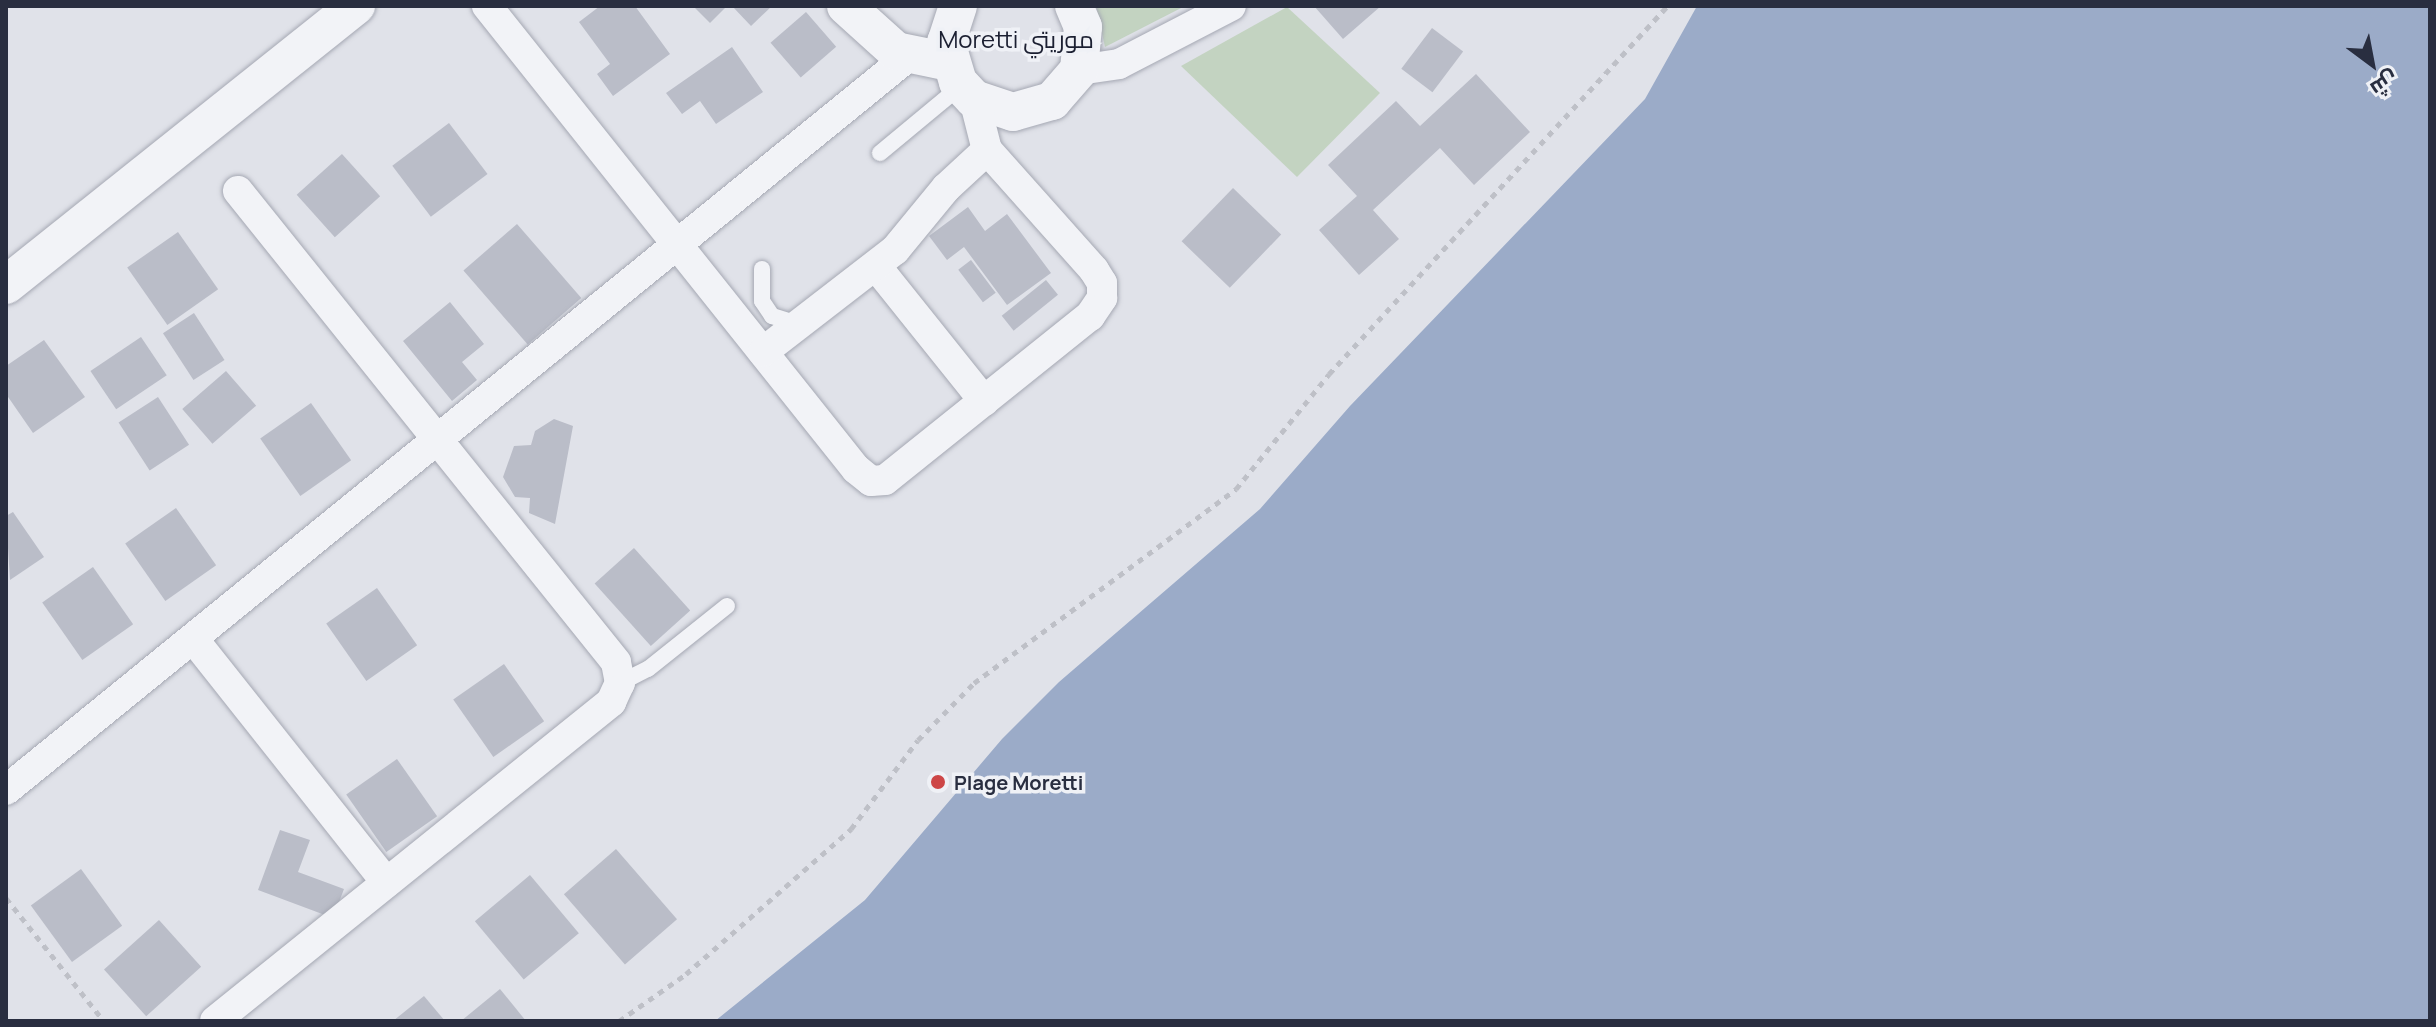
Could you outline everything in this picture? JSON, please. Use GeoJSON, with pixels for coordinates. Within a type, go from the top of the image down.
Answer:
{"type":"FeatureCollection","features":[{"type":"Feature","properties":{"kind":"street"},"geometry":{"type":"LineString","coordinates":[[6,285],[356,6]]}},
{"type":"Feature","properties":{"kind":"street"},"geometry":{"type":"LineString","coordinates":[[487,6],[763,352],[871,481],[885,480],[1090,316],[1102,298],[1102,283],[1094,270],[987,150],[946,42],[958,6]]}},
{"type":"Feature","properties":{"kind":"street"},"geometry":{"type":"LineString","coordinates":[[846,6],[875,37],[1013,112],[1033,109],[1068,88],[1079,70],[1083,27],[1074,6]]}},
{"type":"Feature","properties":{"kind":"street"},"geometry":{"type":"LineString","coordinates":[[1079,70],[1119,64],[1231,6]]}},
{"type":"Feature","properties":{"kind":"street"},"geometry":{"type":"LineString","coordinates":[[6,790],[195,641],[436,438],[909,56]]}},
{"type":"Feature","properties":{"kind":"street"},"geometry":{"type":"LineString","coordinates":[[763,352],[876,266],[987,150]]}},
{"type":"Feature","properties":{"kind":"street"},"geometry":{"type":"LineString","coordinates":[[215,1021],[611,702],[620,683],[616,662],[238,191]]}},
{"type":"Feature","properties":{"kind":"street"},"geometry":{"type":"LineString","coordinates":[[876,266],[984,401]]}},
{"type":"Feature","properties":{"kind":"street"},"geometry":{"type":"LineString","coordinates":[[195,641],[386,882]]}},
{"type":"Feature","properties":{"kind":"lane"},"geometry":{"type":"LineString","coordinates":[[880,153],[962,82]]}},
{"type":"Feature","properties":{"kind":"lane"},"geometry":{"type":"LineString","coordinates":[[762,269],[762,301],[767,309],[772,316],[798,324]]}},
{"type":"Feature","properties":{"kind":"lane"},"geometry":{"type":"LineString","coordinates":[[620,683],[648,669],[727,606]]}},
{"type":"Feature","properties":{"kind":"path"},"geometry":{"type":"LineString","coordinates":[[619,1021],[686,974],[851,829],[918,740],[974,683],[1236,489],[1329,374],[1667,6]]}},
{"type":"Feature","properties":{"kind":"path"},"geometry":{"type":"LineString","coordinates":[[6,898],[104,1021]]}},
{"type":"Feature","properties":{"kind":"green space"},"geometry":{"type":"Polygon","coordinates":[[[1096,6],[1185,6],[1105,47],[1096,6]]]}},
{"type":"Feature","properties":{"kind":"green space"},"geometry":{"type":"Polygon","coordinates":[[[1287,7],[1380,93],[1297,177],[1181,66],[1287,7]]]}},
{"type":"Feature","properties":{"kind":"water"},"geometry":{"type":"Polygon","coordinates":[[[1697,6],[2430,6],[2430,1021],[715,1021],[865,900],[1002,739],[1059,682],[1260,509],[1350,406],[1645,99],[1697,6]]]}},
{"type":"Feature","properties":{"kind":"building"},"geometry":{"type":"Polygon","coordinates":[[[600,6],[635,6],[670,54],[613,96],[597,74],[610,64],[579,22],[600,6]]]}},
{"type":"Feature","properties":{"kind":"building"},"geometry":{"type":"Polygon","coordinates":[[[693,6],[727,6],[710,23],[693,6]]]}},
{"type":"Feature","properties":{"kind":"building"},"geometry":{"type":"Polygon","coordinates":[[[732,6],[772,6],[751,26],[732,6]]]}},
{"type":"Feature","properties":{"kind":"building"},"geometry":{"type":"Polygon","coordinates":[[[1314,6],[1381,6],[1343,39],[1314,6]]]}},
{"type":"Feature","properties":{"kind":"building"},"geometry":{"type":"Polygon","coordinates":[[[806,12],[836,47],[801,78],[771,43],[806,12]]]}},
{"type":"Feature","properties":{"kind":"building"},"geometry":{"type":"Polygon","coordinates":[[[1432,28],[1463,51],[1432,92],[1401,69],[1432,28]]]}},
{"type":"Feature","properties":{"kind":"building"},"geometry":{"type":"Polygon","coordinates":[[[732,47],[763,92],[716,124],[700,101],[682,114],[666,93],[732,47]]]}},
{"type":"Feature","properties":{"kind":"building"},"geometry":{"type":"Polygon","coordinates":[[[1476,74],[1530,132],[1474,185],[1440,148],[1373,210],[1399,239],[1359,275],[1319,230],[1357,196],[1328,165],[1396,101],[1420,126],[1476,74]]]}},
{"type":"Feature","properties":{"kind":"building"},"geometry":{"type":"Polygon","coordinates":[[[449,123],[488,174],[431,217],[392,166],[449,123]]]}},
{"type":"Feature","properties":{"kind":"building"},"geometry":{"type":"Polygon","coordinates":[[[342,154],[380,196],[335,237],[297,195],[342,154]]]}},
{"type":"Feature","properties":{"kind":"building"},"geometry":{"type":"Polygon","coordinates":[[[1233,188],[1281,235],[1230,288],[1182,241],[1233,188]]]}},
{"type":"Feature","properties":{"kind":"building"},"geometry":{"type":"Polygon","coordinates":[[[968,207],[985,231],[1007,214],[1051,273],[1007,305],[964,247],[947,260],[929,236],[968,207]]]}},
{"type":"Feature","properties":{"kind":"building"},"geometry":{"type":"Polygon","coordinates":[[[517,224],[581,298],[528,345],[463,271],[517,224]]]}},
{"type":"Feature","properties":{"kind":"building"},"geometry":{"type":"Polygon","coordinates":[[[178,232],[218,289],[167,325],[127,268],[178,232]]]}},
{"type":"Feature","properties":{"kind":"building"},"geometry":{"type":"Polygon","coordinates":[[[971,260],[996,293],[983,302],[958,270],[971,260]]]}},
{"type":"Feature","properties":{"kind":"building"},"geometry":{"type":"Polygon","coordinates":[[[1046,280],[1058,295],[1014,331],[1002,316],[1046,280]]]}},
{"type":"Feature","properties":{"kind":"building"},"geometry":{"type":"Polygon","coordinates":[[[450,302],[484,344],[462,362],[477,380],[452,401],[403,341],[450,302]]]}},
{"type":"Feature","properties":{"kind":"building"},"geometry":{"type":"Polygon","coordinates":[[[194,313],[224,360],[193,380],[163,333],[194,313]]]}},
{"type":"Feature","properties":{"kind":"building"},"geometry":{"type":"Polygon","coordinates":[[[141,337],[167,375],[116,409],[90,371],[141,337]]]}},
{"type":"Feature","properties":{"kind":"building"},"geometry":{"type":"Polygon","coordinates":[[[44,340],[85,397],[33,433],[6,394],[6,366],[44,340]]]}},
{"type":"Feature","properties":{"kind":"building"},"geometry":{"type":"Polygon","coordinates":[[[226,371],[256,406],[212,444],[182,409],[226,371]]]}},
{"type":"Feature","properties":{"kind":"building"},"geometry":{"type":"Polygon","coordinates":[[[158,397],[189,445],[150,470],[119,423],[158,397]]]}},
{"type":"Feature","properties":{"kind":"building"},"geometry":{"type":"Polygon","coordinates":[[[311,403],[351,460],[300,496],[260,439],[311,403]]]}},
{"type":"Feature","properties":{"kind":"building"},"geometry":{"type":"Polygon","coordinates":[[[554,419],[573,426],[555,524],[529,513],[530,498],[515,497],[503,477],[514,446],[531,445],[535,431],[554,419]]]}},
{"type":"Feature","properties":{"kind":"building"},"geometry":{"type":"Polygon","coordinates":[[[176,508],[216,565],[165,601],[125,544],[176,508]]]}},
{"type":"Feature","properties":{"kind":"building"},"geometry":{"type":"Polygon","coordinates":[[[13,512],[44,557],[10,580],[6,516],[13,512]]]}},
{"type":"Feature","properties":{"kind":"building"},"geometry":{"type":"Polygon","coordinates":[[[634,548],[690,610],[651,646],[595,583],[634,548]]]}},
{"type":"Feature","properties":{"kind":"building"},"geometry":{"type":"Polygon","coordinates":[[[93,567],[133,624],[82,660],[42,603],[93,567]]]}},
{"type":"Feature","properties":{"kind":"building"},"geometry":{"type":"Polygon","coordinates":[[[377,588],[417,645],[366,681],[326,624],[377,588]]]}},
{"type":"Feature","properties":{"kind":"building"},"geometry":{"type":"Polygon","coordinates":[[[504,664],[544,721],[493,757],[453,700],[504,664]]]}},
{"type":"Feature","properties":{"kind":"building"},"geometry":{"type":"Polygon","coordinates":[[[397,759],[437,816],[386,852],[346,795],[397,759]]]}},
{"type":"Feature","properties":{"kind":"building"},"geometry":{"type":"Polygon","coordinates":[[[280,830],[310,840],[298,872],[344,889],[333,918],[258,890],[280,830]]]}},
{"type":"Feature","properties":{"kind":"building"},"geometry":{"type":"Polygon","coordinates":[[[616,849],[677,919],[625,964],[564,894],[616,849]]]}},
{"type":"Feature","properties":{"kind":"building"},"geometry":{"type":"Polygon","coordinates":[[[81,869],[122,926],[72,962],[31,905],[81,869]]]}},
{"type":"Feature","properties":{"kind":"building"},"geometry":{"type":"Polygon","coordinates":[[[530,875],[579,933],[524,980],[475,921],[530,875]]]}},
{"type":"Feature","properties":{"kind":"building"},"geometry":{"type":"Polygon","coordinates":[[[159,920],[201,967],[146,1016],[104,970],[159,920]]]}},
{"type":"Feature","properties":{"kind":"building"},"geometry":{"type":"Polygon","coordinates":[[[500,989],[526,1021],[461,1021],[500,989]]]}},
{"type":"Feature","properties":{"kind":"building"},"geometry":{"type":"Polygon","coordinates":[[[424,996],[445,1021],[393,1021],[424,996]]]}},
{"type":"Feature","properties":{"kind":"place","name":"Plage Moretti"},"geometry":{"type":"Point","coordinates":[938,782]}},
{"type":"Feature","properties":{"kind":"district","name":"Moretti موريتي"},"geometry":{"type":"Point","coordinates":[1016,39]}}]}
